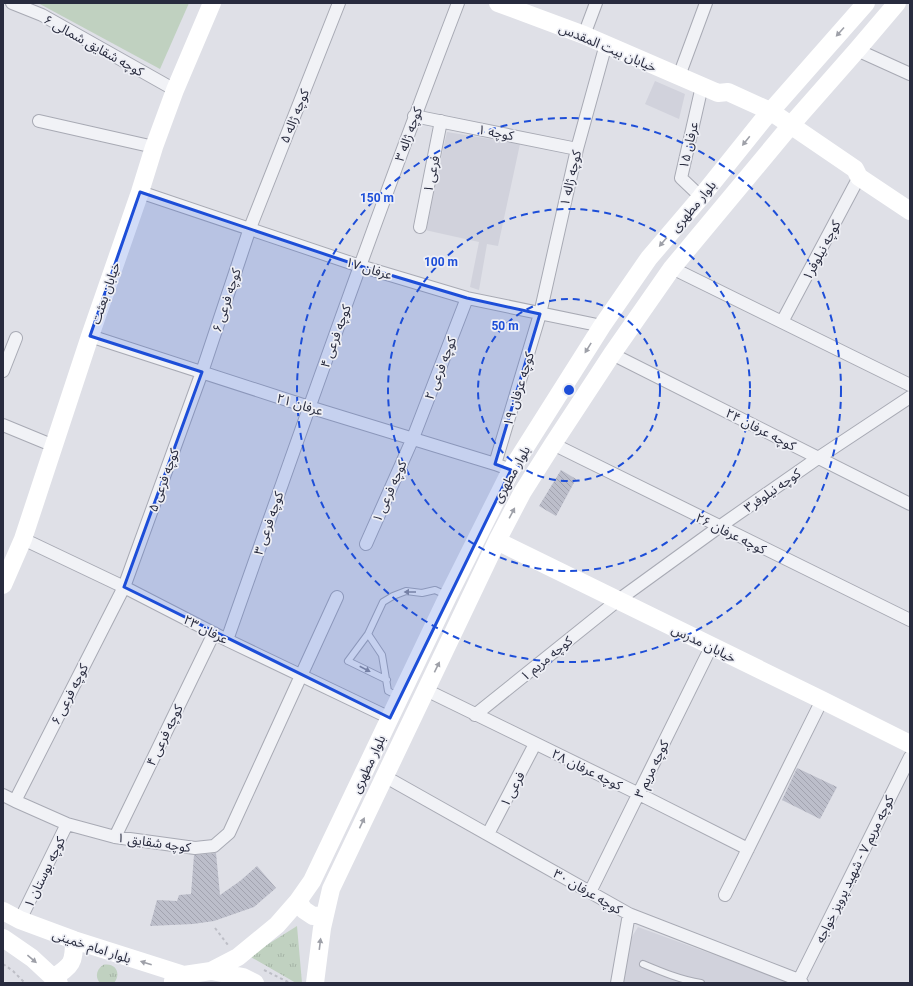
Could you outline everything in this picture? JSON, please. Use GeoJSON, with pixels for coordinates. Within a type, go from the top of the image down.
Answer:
{"type":"FeatureCollection","features":[{"type":"Feature","properties":{"kind":"main road","name":"خیابان بعثت"},"geometry":{"type":"LineString","coordinates":[[3,585],[23,539],[154,147],[175,90],[212,3]]}},
{"type":"Feature","properties":{"kind":"main road","name":"خیابان بیت المقدس"},"geometry":{"type":"LineString","coordinates":[[498,3],[529,8],[584,35],[679,76],[710,89],[728,92],[787,130],[849,177],[859,177],[910,211]]}},
{"type":"Feature","properties":{"kind":"main road","name":"بلوار مطهری"},"geometry":{"type":"LineString","coordinates":[[211,971],[238,957],[277,925],[298,901],[312,881],[448,596],[503,467],[649,258],[701,197],[766,116],[866,3]]}},
{"type":"Feature","properties":{"kind":"main road","name":"بلوار مطهری"},"geometry":{"type":"LineString","coordinates":[[315,983],[322,928],[331,889],[497,541],[522,493],[612,354],[672,268],[787,130],[897,3]]}},
{"type":"Feature","properties":{"kind":"main road","name":"خیابان مدرس"},"geometry":{"type":"LineString","coordinates":[[497,541],[910,744]]}},
{"type":"Feature","properties":{"kind":"main road"},"geometry":{"type":"LineString","coordinates":[[298,901],[304,910],[314,916],[325,915]]}},
{"type":"Feature","properties":{"kind":"main road","name":"بلوار امام خمینی"},"geometry":{"type":"LineString","coordinates":[[3,911],[20,920],[176,979]]}},
{"type":"Feature","properties":{"kind":"main road"},"geometry":{"type":"LineString","coordinates":[[3,938],[32,958],[56,980],[68,968],[74,956],[74,940]]}},
{"type":"Feature","properties":{"kind":"main road"},"geometry":{"type":"LineString","coordinates":[[176,979],[211,971],[243,977],[256,983]]}},
{"type":"Feature","properties":{"kind":"street","name":"کوچه شقایق شمالی ۶"},"geometry":{"type":"LineString","coordinates":[[12,3],[42,15],[175,90]]}},
{"type":"Feature","properties":{"kind":"street","name":"کوچه ژاله ۵"},"geometry":{"type":"LineString","coordinates":[[250,228],[339,3]]}},
{"type":"Feature","properties":{"kind":"street","name":"کوچه ژاله ۳"},"geometry":{"type":"LineString","coordinates":[[360,266],[414,116],[458,3]]}},
{"type":"Feature","properties":{"kind":"street"},"geometry":{"type":"LineString","coordinates":[[584,35],[596,3]]}},
{"type":"Feature","properties":{"kind":"street"},"geometry":{"type":"LineString","coordinates":[[679,76],[706,3]]}},
{"type":"Feature","properties":{"kind":"street","name":"کوچه ژاله ۱"},"geometry":{"type":"LineString","coordinates":[[540,314],[577,149],[606,44]]}},
{"type":"Feature","properties":{"kind":"street"},"geometry":{"type":"LineString","coordinates":[[857,50],[910,74]]}},
{"type":"Feature","properties":{"kind":"street","name":"عرفان ۱۵"},"geometry":{"type":"LineString","coordinates":[[701,197],[681,178],[710,89]]}},
{"type":"Feature","properties":{"kind":"street","name":"کوچه ۱"},"geometry":{"type":"LineString","coordinates":[[414,116],[577,149]]}},
{"type":"Feature","properties":{"kind":"street"},"geometry":{"type":"LineString","coordinates":[[39,121],[154,147]]}},
{"type":"Feature","properties":{"kind":"street","name":"فرعی ۱"},"geometry":{"type":"LineString","coordinates":[[420,227],[441,121]]}},
{"type":"Feature","properties":{"kind":"street","name":"کوچه نیلوفر۱"},"geometry":{"type":"LineString","coordinates":[[782,322],[859,177]]}},
{"type":"Feature","properties":{"kind":"street","name":"عرفان ۱۷"},"geometry":{"type":"LineString","coordinates":[[140,192],[360,266],[467,298],[602,326]]}},
{"type":"Feature","properties":{"kind":"street","name":"کوچه فرعی ۶"},"geometry":{"type":"LineString","coordinates":[[202,372],[250,228]]}},
{"type":"Feature","properties":{"kind":"street","name":"کوچه فرعی ۴"},"geometry":{"type":"LineString","coordinates":[[309,407],[360,266]]}},
{"type":"Feature","properties":{"kind":"street"},"geometry":{"type":"LineString","coordinates":[[672,268],[910,385]]}},
{"type":"Feature","properties":{"kind":"street","name":"کوچه فرعی ۲"},"geometry":{"type":"LineString","coordinates":[[413,438],[467,298]]}},
{"type":"Feature","properties":{"kind":"street","name":"کوچه عرفان ۱۹"},"geometry":{"type":"LineString","coordinates":[[503,467],[540,314]]}},
{"type":"Feature","properties":{"kind":"street","name":"عرفان ۲۱"},"geometry":{"type":"LineString","coordinates":[[90,336],[309,407],[503,467]]}},
{"type":"Feature","properties":{"kind":"street"},"geometry":{"type":"LineString","coordinates":[[3,372],[16,338]]}},
{"type":"Feature","properties":{"kind":"street","name":"کوچه عرفان ۲۴"},"geometry":{"type":"LineString","coordinates":[[612,354],[910,504]]}},
{"type":"Feature","properties":{"kind":"street","name":"کوچه فرعی ۵"},"geometry":{"type":"LineString","coordinates":[[124,587],[202,372]]}},
{"type":"Feature","properties":{"kind":"street","name":"کوچه نیلوفر۳"},"geometry":{"type":"LineString","coordinates":[[617,600],[818,458],[910,397]]}},
{"type":"Feature","properties":{"kind":"street","name":"کوچه فرعی ۳"},"geometry":{"type":"LineString","coordinates":[[227,640],[309,407]]}},
{"type":"Feature","properties":{"kind":"street"},"geometry":{"type":"LineString","coordinates":[[3,424],[54,446]]}},
{"type":"Feature","properties":{"kind":"street","name":"کوچه فرعی ۱"},"geometry":{"type":"LineString","coordinates":[[366,544],[413,438]]}},
{"type":"Feature","properties":{"kind":"street","name":"کوچه عرفان ۲۶"},"geometry":{"type":"LineString","coordinates":[[553,444],[910,620]]}},
{"type":"Feature","properties":{"kind":"street","name":"عرفان ۲۳"},"geometry":{"type":"LineString","coordinates":[[23,539],[124,587],[227,640],[390,718]]}},
{"type":"Feature","properties":{"kind":"street","name":"کوچه فرعی ۶"},"geometry":{"type":"LineString","coordinates":[[15,801],[124,587]]}},
{"type":"Feature","properties":{"kind":"street"},"geometry":{"type":"LineString","coordinates":[[302,675],[337,597]]}},
{"type":"Feature","properties":{"kind":"street","name":"کوچه مریم ۱"},"geometry":{"type":"LineString","coordinates":[[475,715],[617,600]]}},
{"type":"Feature","properties":{"kind":"street","name":"کوچه فرعی ۴"},"geometry":{"type":"LineString","coordinates":[[115,837],[214,633]]}},
{"type":"Feature","properties":{"kind":"street","name":"کوچه مریم ۳"},"geometry":{"type":"LineString","coordinates":[[590,892],[711,647]]}},
{"type":"Feature","properties":{"kind":"street","name":"کوچه شقایق ۱"},"geometry":{"type":"LineString","coordinates":[[3,795],[67,824],[115,837],[195,848],[214,846],[229,833],[302,675]]}},
{"type":"Feature","properties":{"kind":"street","name":"کوچه عرفان ۲۸"},"geometry":{"type":"LineString","coordinates":[[426,690],[748,849]]}},
{"type":"Feature","properties":{"kind":"street"},"geometry":{"type":"LineString","coordinates":[[724,895],[822,700]]}},
{"type":"Feature","properties":{"kind":"street","name":"فرعی ۱"},"geometry":{"type":"LineString","coordinates":[[488,834],[535,744]]}},
{"type":"Feature","properties":{"kind":"street","name":"کوچه مریم ۷ - شهید پرویز خواجه"},"geometry":{"type":"LineString","coordinates":[[801,982],[910,757]]}},
{"type":"Feature","properties":{"kind":"street","name":"کوچه عرفان ۳۰"},"geometry":{"type":"LineString","coordinates":[[384,776],[630,914],[801,982]]}},
{"type":"Feature","properties":{"kind":"street","name":"کوچه بوستان ۱"},"geometry":{"type":"LineString","coordinates":[[20,920],[67,824]]}},
{"type":"Feature","properties":{"kind":"street"},"geometry":{"type":"LineString","coordinates":[[617,983],[630,914]]}},
{"type":"Feature","properties":{"kind":"lane"},"geometry":{"type":"LineString","coordinates":[[387,680],[348,661],[368,634],[383,602],[406,591],[422,593],[435,590],[448,596]]}},
{"type":"Feature","properties":{"kind":"lane"},"geometry":{"type":"LineString","coordinates":[[368,634],[382,654],[388,691],[400,696]]}},
{"type":"Feature","properties":{"kind":"lane"},"geometry":{"type":"LineString","coordinates":[[643,964],[666,974],[691,982],[701,983]]}},
{"type":"Feature","properties":{"kind":"path"},"geometry":{"type":"LineString","coordinates":[[3,964],[13,971],[25,983]]}},
{"type":"Feature","properties":{"kind":"highlighted area"},"geometry":{"type":"Polygon","coordinates":[[[140,192],[360,266],[467,298],[540,314],[495,464],[511,470],[390,718],[124,587],[202,372],[90,336],[140,192]]]}},
{"type":"Feature","properties":{"kind":"shaded area"},"geometry":{"type":"Polygon","coordinates":[[[655,81],[685,94],[679,119],[645,104],[655,81]]]}},
{"type":"Feature","properties":{"kind":"shaded area"},"geometry":{"type":"Polygon","coordinates":[[[447,132],[520,144],[498,246],[487,244],[479,290],[470,287],[479,242],[425,230],[447,132]]]}},
{"type":"Feature","properties":{"kind":"shaded area"},"geometry":{"type":"Polygon","coordinates":[[[638,927],[790,983],[622,983],[630,940],[638,927]]]}},
{"type":"Feature","properties":{"kind":"green space"},"geometry":{"type":"Polygon","coordinates":[[[38,3],[189,3],[160,69],[38,3]]]}},
{"type":"Feature","properties":{"kind":"green space"},"geometry":{"type":"Polygon","coordinates":[[[297,926],[302,983],[296,983],[249,956],[297,926]]]}},
{"type":"Feature","properties":{"kind":"green space"},"geometry":{"type":"Polygon","coordinates":[[[103,965],[111,965],[116,969],[117,976],[114,983],[100,983],[98,981],[98,971],[103,965]]]}},
{"type":"Feature","properties":{"kind":"building"},"geometry":{"type":"Polygon","coordinates":[[[561,470],[576,479],[556,516],[539,506],[561,470]]]}},
{"type":"Feature","properties":{"kind":"building"},"geometry":{"type":"Polygon","coordinates":[[[797,768],[837,787],[820,819],[782,800],[797,768]]]}},
{"type":"Feature","properties":{"kind":"building"},"geometry":{"type":"Polygon","coordinates":[[[216,853],[220,895],[240,881],[257,866],[276,888],[254,907],[214,921],[193,924],[150,926],[157,900],[177,901],[179,895],[191,894],[194,855],[216,853]]]}}]}
